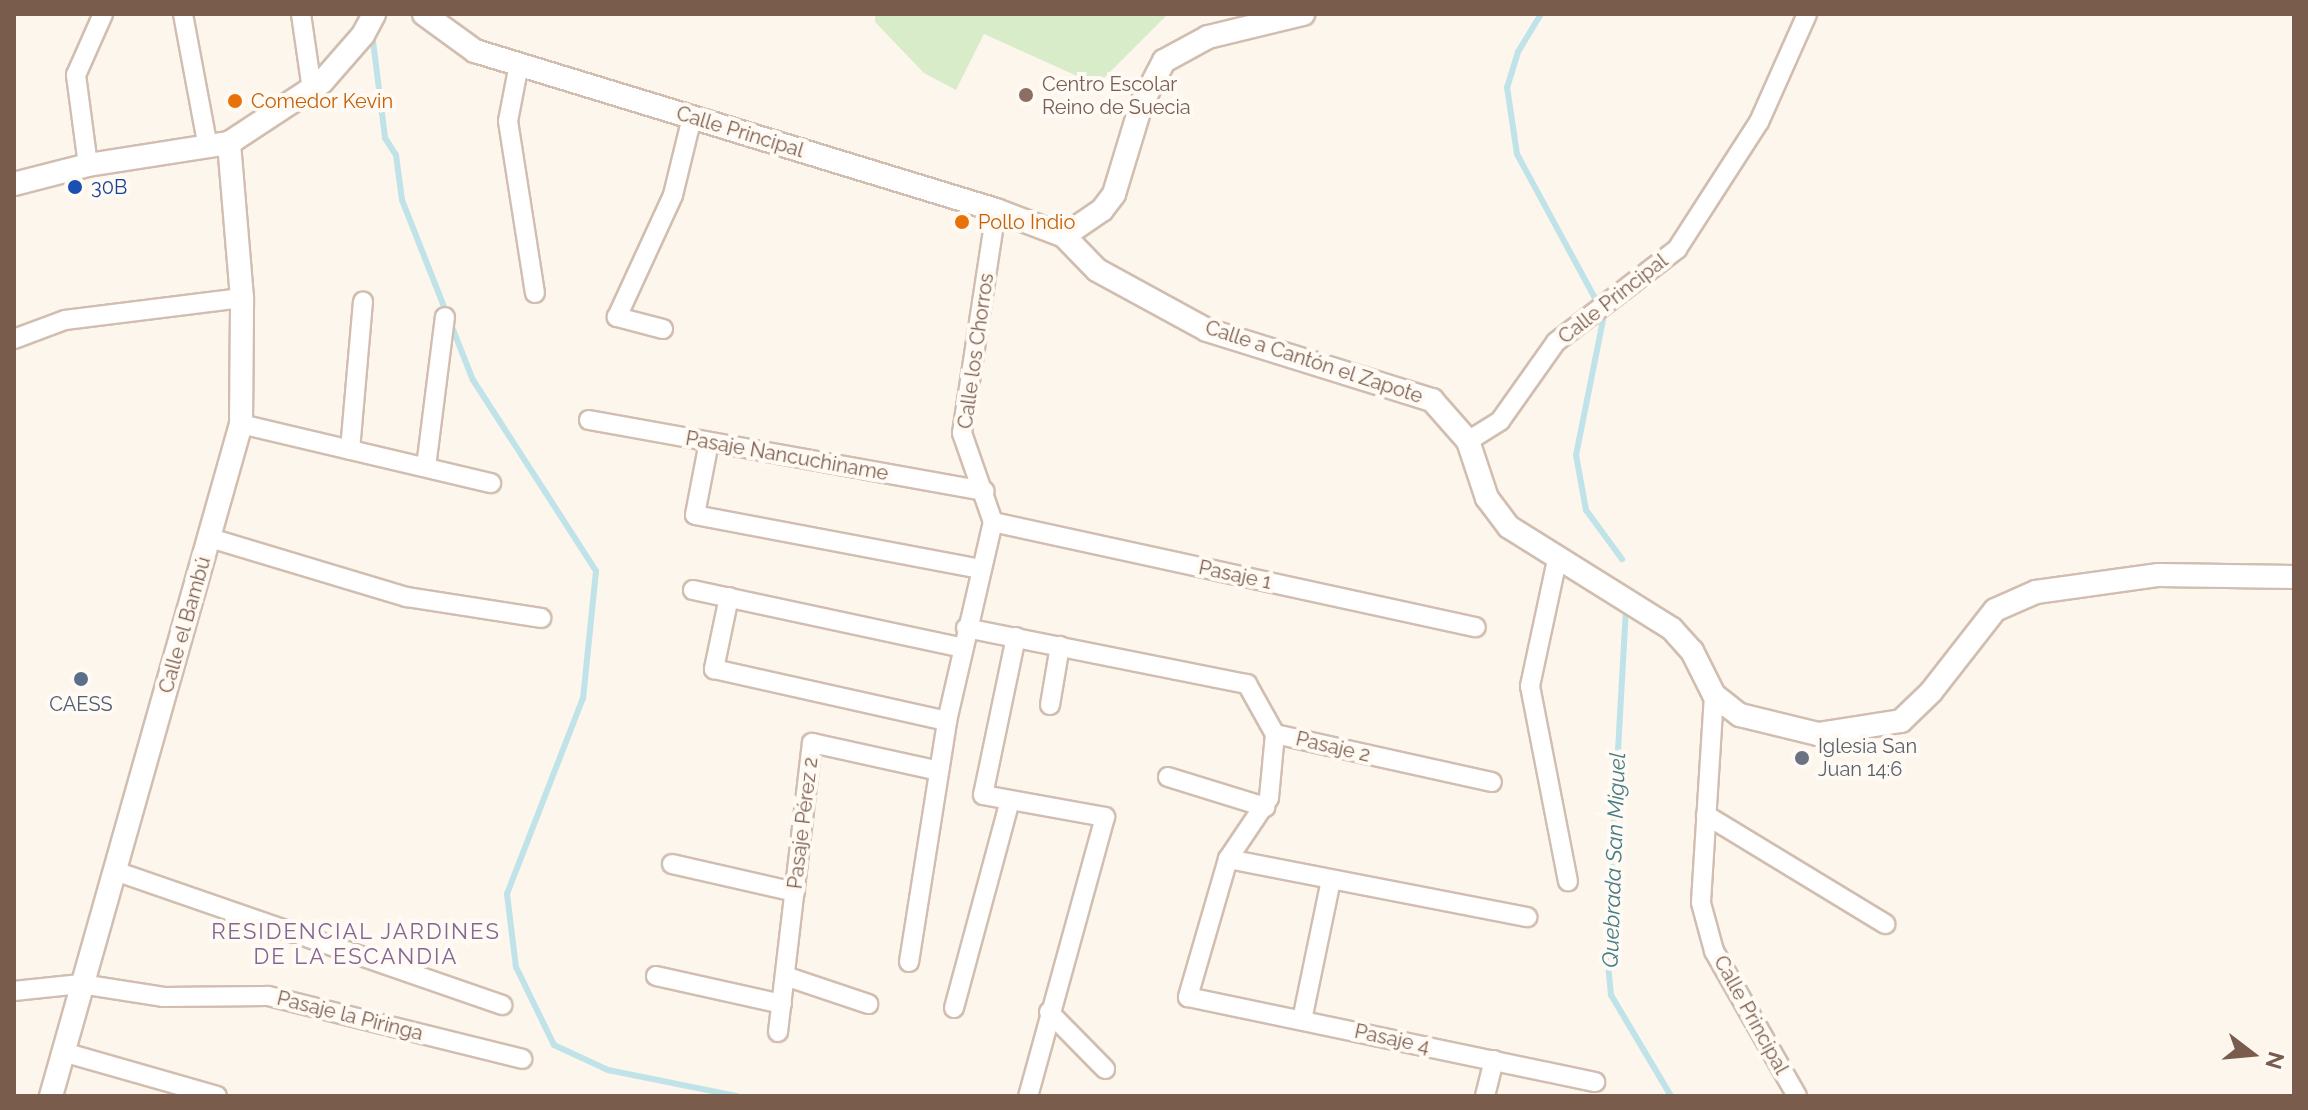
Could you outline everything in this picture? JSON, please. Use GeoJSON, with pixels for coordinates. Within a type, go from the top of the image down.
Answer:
{"type":"FeatureCollection","features":[{"type":"Feature","properties":{"kind":"street"},"geometry":{"type":"LineString","coordinates":[[88,165],[76,75],[103,14]]}},
{"type":"Feature","properties":{"kind":"street"},"geometry":{"type":"LineString","coordinates":[[183,14],[219,145]]}},
{"type":"Feature","properties":{"kind":"street"},"geometry":{"type":"LineString","coordinates":[[301,14],[312,89]]}},
{"type":"Feature","properties":{"kind":"street"},"geometry":{"type":"LineString","coordinates":[[14,184],[88,165],[219,145],[312,89],[363,35],[374,14]]}},
{"type":"Feature","properties":{"kind":"street","name":"Calle Principal"},"geometry":{"type":"LineString","coordinates":[[424,14],[475,51],[996,210],[1064,236]]}},
{"type":"Feature","properties":{"kind":"street"},"geometry":{"type":"LineString","coordinates":[[1064,236],[1102,210],[1114,194],[1141,105],[1164,61],[1208,37],[1303,14]]}},
{"type":"Feature","properties":{"kind":"street","name":"Calle Principal"},"geometry":{"type":"LineString","coordinates":[[1468,441],[1500,421],[1556,342],[1677,249],[1759,122],[1807,14]]}},
{"type":"Feature","properties":{"kind":"street"},"geometry":{"type":"LineString","coordinates":[[519,64],[508,121],[535,293]]}},
{"type":"Feature","properties":{"kind":"street"},"geometry":{"type":"LineString","coordinates":[[663,329],[617,317],[673,195],[692,117]]}},
{"type":"Feature","properties":{"kind":"street","name":"Calle el Bambú"},"geometry":{"type":"LineString","coordinates":[[51,1096],[241,424],[242,298],[219,145]]}},
{"type":"Feature","properties":{"kind":"street","name":"Calle los Chorros"},"geometry":{"type":"LineString","coordinates":[[909,962],[947,721],[966,628],[993,522],[985,491],[962,433],[996,210]]}},
{"type":"Feature","properties":{"kind":"street","name":"Calle a Cantón el Zapote"},"geometry":{"type":"LineString","coordinates":[[1064,236],[1097,270],[1207,330],[1432,400],[1468,441],[1495,511],[1524,539],[1672,629],[1692,651],[1714,695]]}},
{"type":"Feature","properties":{"kind":"street"},"geometry":{"type":"LineString","coordinates":[[14,339],[65,320],[242,298]]}},
{"type":"Feature","properties":{"kind":"street"},"geometry":{"type":"LineString","coordinates":[[350,450],[363,302]]}},
{"type":"Feature","properties":{"kind":"street"},"geometry":{"type":"LineString","coordinates":[[426,467],[445,317]]}},
{"type":"Feature","properties":{"kind":"street","name":"Pasaje Nancuchiname"},"geometry":{"type":"LineString","coordinates":[[589,420],[985,491]]}},
{"type":"Feature","properties":{"kind":"street"},"geometry":{"type":"LineString","coordinates":[[241,424],[491,483]]}},
{"type":"Feature","properties":{"kind":"street"},"geometry":{"type":"LineString","coordinates":[[709,442],[695,515],[980,569]]}},
{"type":"Feature","properties":{"kind":"street","name":"Pasaje 1"},"geometry":{"type":"LineString","coordinates":[[993,522],[1476,627]]}},
{"type":"Feature","properties":{"kind":"street"},"geometry":{"type":"LineString","coordinates":[[210,538],[407,597],[541,618]]}},
{"type":"Feature","properties":{"kind":"street"},"geometry":{"type":"LineString","coordinates":[[1557,560],[1530,686],[1568,881]]}},
{"type":"Feature","properties":{"kind":"street"},"geometry":{"type":"LineString","coordinates":[[1714,695],[1740,715],[1818,734],[1895,723],[1931,692],[1995,610],[2013,599],[2147,576],[2294,577]]}},
{"type":"Feature","properties":{"kind":"street"},"geometry":{"type":"LineString","coordinates":[[693,590],[963,648]]}},
{"type":"Feature","properties":{"kind":"street"},"geometry":{"type":"LineString","coordinates":[[729,597],[714,669],[947,721]]}},
{"type":"Feature","properties":{"kind":"street","name":"Pasaje 2"},"geometry":{"type":"LineString","coordinates":[[966,628],[1247,684],[1275,734],[1492,782]]}},
{"type":"Feature","properties":{"kind":"street"},"geometry":{"type":"LineString","coordinates":[[1016,637],[983,795],[1105,817],[1028,1096]]}},
{"type":"Feature","properties":{"kind":"street"},"geometry":{"type":"LineString","coordinates":[[1050,705],[1060,646]]}},
{"type":"Feature","properties":{"kind":"street","name":"Calle Principal"},"geometry":{"type":"LineString","coordinates":[[1714,695],[1701,903],[1714,951],[1797,1096]]}},
{"type":"Feature","properties":{"kind":"street"},"geometry":{"type":"LineString","coordinates":[[1275,734],[1265,807],[1228,859],[1527,917]]}},
{"type":"Feature","properties":{"kind":"street","name":"Pasaje Pérez 2"},"geometry":{"type":"LineString","coordinates":[[778,1032],[812,743],[939,771]]}},
{"type":"Feature","properties":{"kind":"street"},"geometry":{"type":"LineString","coordinates":[[1168,777],[1265,807]]}},
{"type":"Feature","properties":{"kind":"street"},"geometry":{"type":"LineString","coordinates":[[954,1008],[1010,800]]}},
{"type":"Feature","properties":{"kind":"street"},"geometry":{"type":"LineString","coordinates":[[1706,815],[1885,924]]}},
{"type":"Feature","properties":{"kind":"street","name":"Pasaje 4"},"geometry":{"type":"LineString","coordinates":[[1228,859],[1188,997],[1595,1082]]}},
{"type":"Feature","properties":{"kind":"street"},"geometry":{"type":"LineString","coordinates":[[672,864],[795,892]]}},
{"type":"Feature","properties":{"kind":"street"},"geometry":{"type":"LineString","coordinates":[[115,871],[503,1005]]}},
{"type":"Feature","properties":{"kind":"street"},"geometry":{"type":"LineString","coordinates":[[1302,1020],[1331,880]]}},
{"type":"Feature","properties":{"kind":"street"},"geometry":{"type":"LineString","coordinates":[[656,976],[782,1004]]}},
{"type":"Feature","properties":{"kind":"street"},"geometry":{"type":"LineString","coordinates":[[785,976],[868,1004]]}},
{"type":"Feature","properties":{"kind":"street","name":"Pasaje la Piringa"},"geometry":{"type":"LineString","coordinates":[[14,991],[81,984],[164,997],[268,996],[522,1059]]}},
{"type":"Feature","properties":{"kind":"street"},"geometry":{"type":"LineString","coordinates":[[1049,1012],[1105,1069]]}},
{"type":"Feature","properties":{"kind":"street"},"geometry":{"type":"LineString","coordinates":[[63,1052],[217,1096]]}},
{"type":"Feature","properties":{"kind":"street"},"geometry":{"type":"LineString","coordinates":[[1485,1096],[1494,1060]]}},
{"type":"Feature","properties":{"kind":"green space"},"geometry":{"type":"Polygon","coordinates":[[[875,14],[1168,14],[1097,85],[984,34],[956,90],[924,73],[875,22],[875,14]]]}},
{"type":"Feature","properties":{"kind":"waterway","name":"Quebrada San Miguel"},"geometry":{"type":"LineString","coordinates":[[1541,14],[1518,52],[1507,87],[1517,154],[1604,315],[1576,455],[1586,510],[1622,559]]}},
{"type":"Feature","properties":{"kind":"waterway"},"geometry":{"type":"LineString","coordinates":[[373,41],[385,138],[396,155],[402,200],[473,380],[596,571],[583,698],[507,894],[516,967],[554,1045],[608,1070],[737,1096]]}},
{"type":"Feature","properties":{"kind":"waterway","name":"Quebrada San Miguel"},"geometry":{"type":"LineString","coordinates":[[1626,608],[1607,953],[1611,995],[1671,1096]]}},
{"type":"Feature","properties":{"kind":"place","name":"Centro Escolar Reino de Suecia"},"geometry":{"type":"Point","coordinates":[1026,95]}},
{"type":"Feature","properties":{"kind":"place","name":"Comedor Kevin"},"geometry":{"type":"Point","coordinates":[235,101]}},
{"type":"Feature","properties":{"kind":"place","name":"30B"},"geometry":{"type":"Point","coordinates":[75,187]}},
{"type":"Feature","properties":{"kind":"place","name":"Pollo Indio"},"geometry":{"type":"Point","coordinates":[962,222]}},
{"type":"Feature","properties":{"kind":"place","name":"CAESS"},"geometry":{"type":"Point","coordinates":[81,679]}},
{"type":"Feature","properties":{"kind":"place","name":"Iglesia San Juan 14:6"},"geometry":{"type":"Point","coordinates":[1802,758]}},
{"type":"Feature","properties":{"kind":"district","name":"RESIDENCIAL JARDINES DE LA ESCANDIA"},"geometry":{"type":"Point","coordinates":[356,944]}}]}
